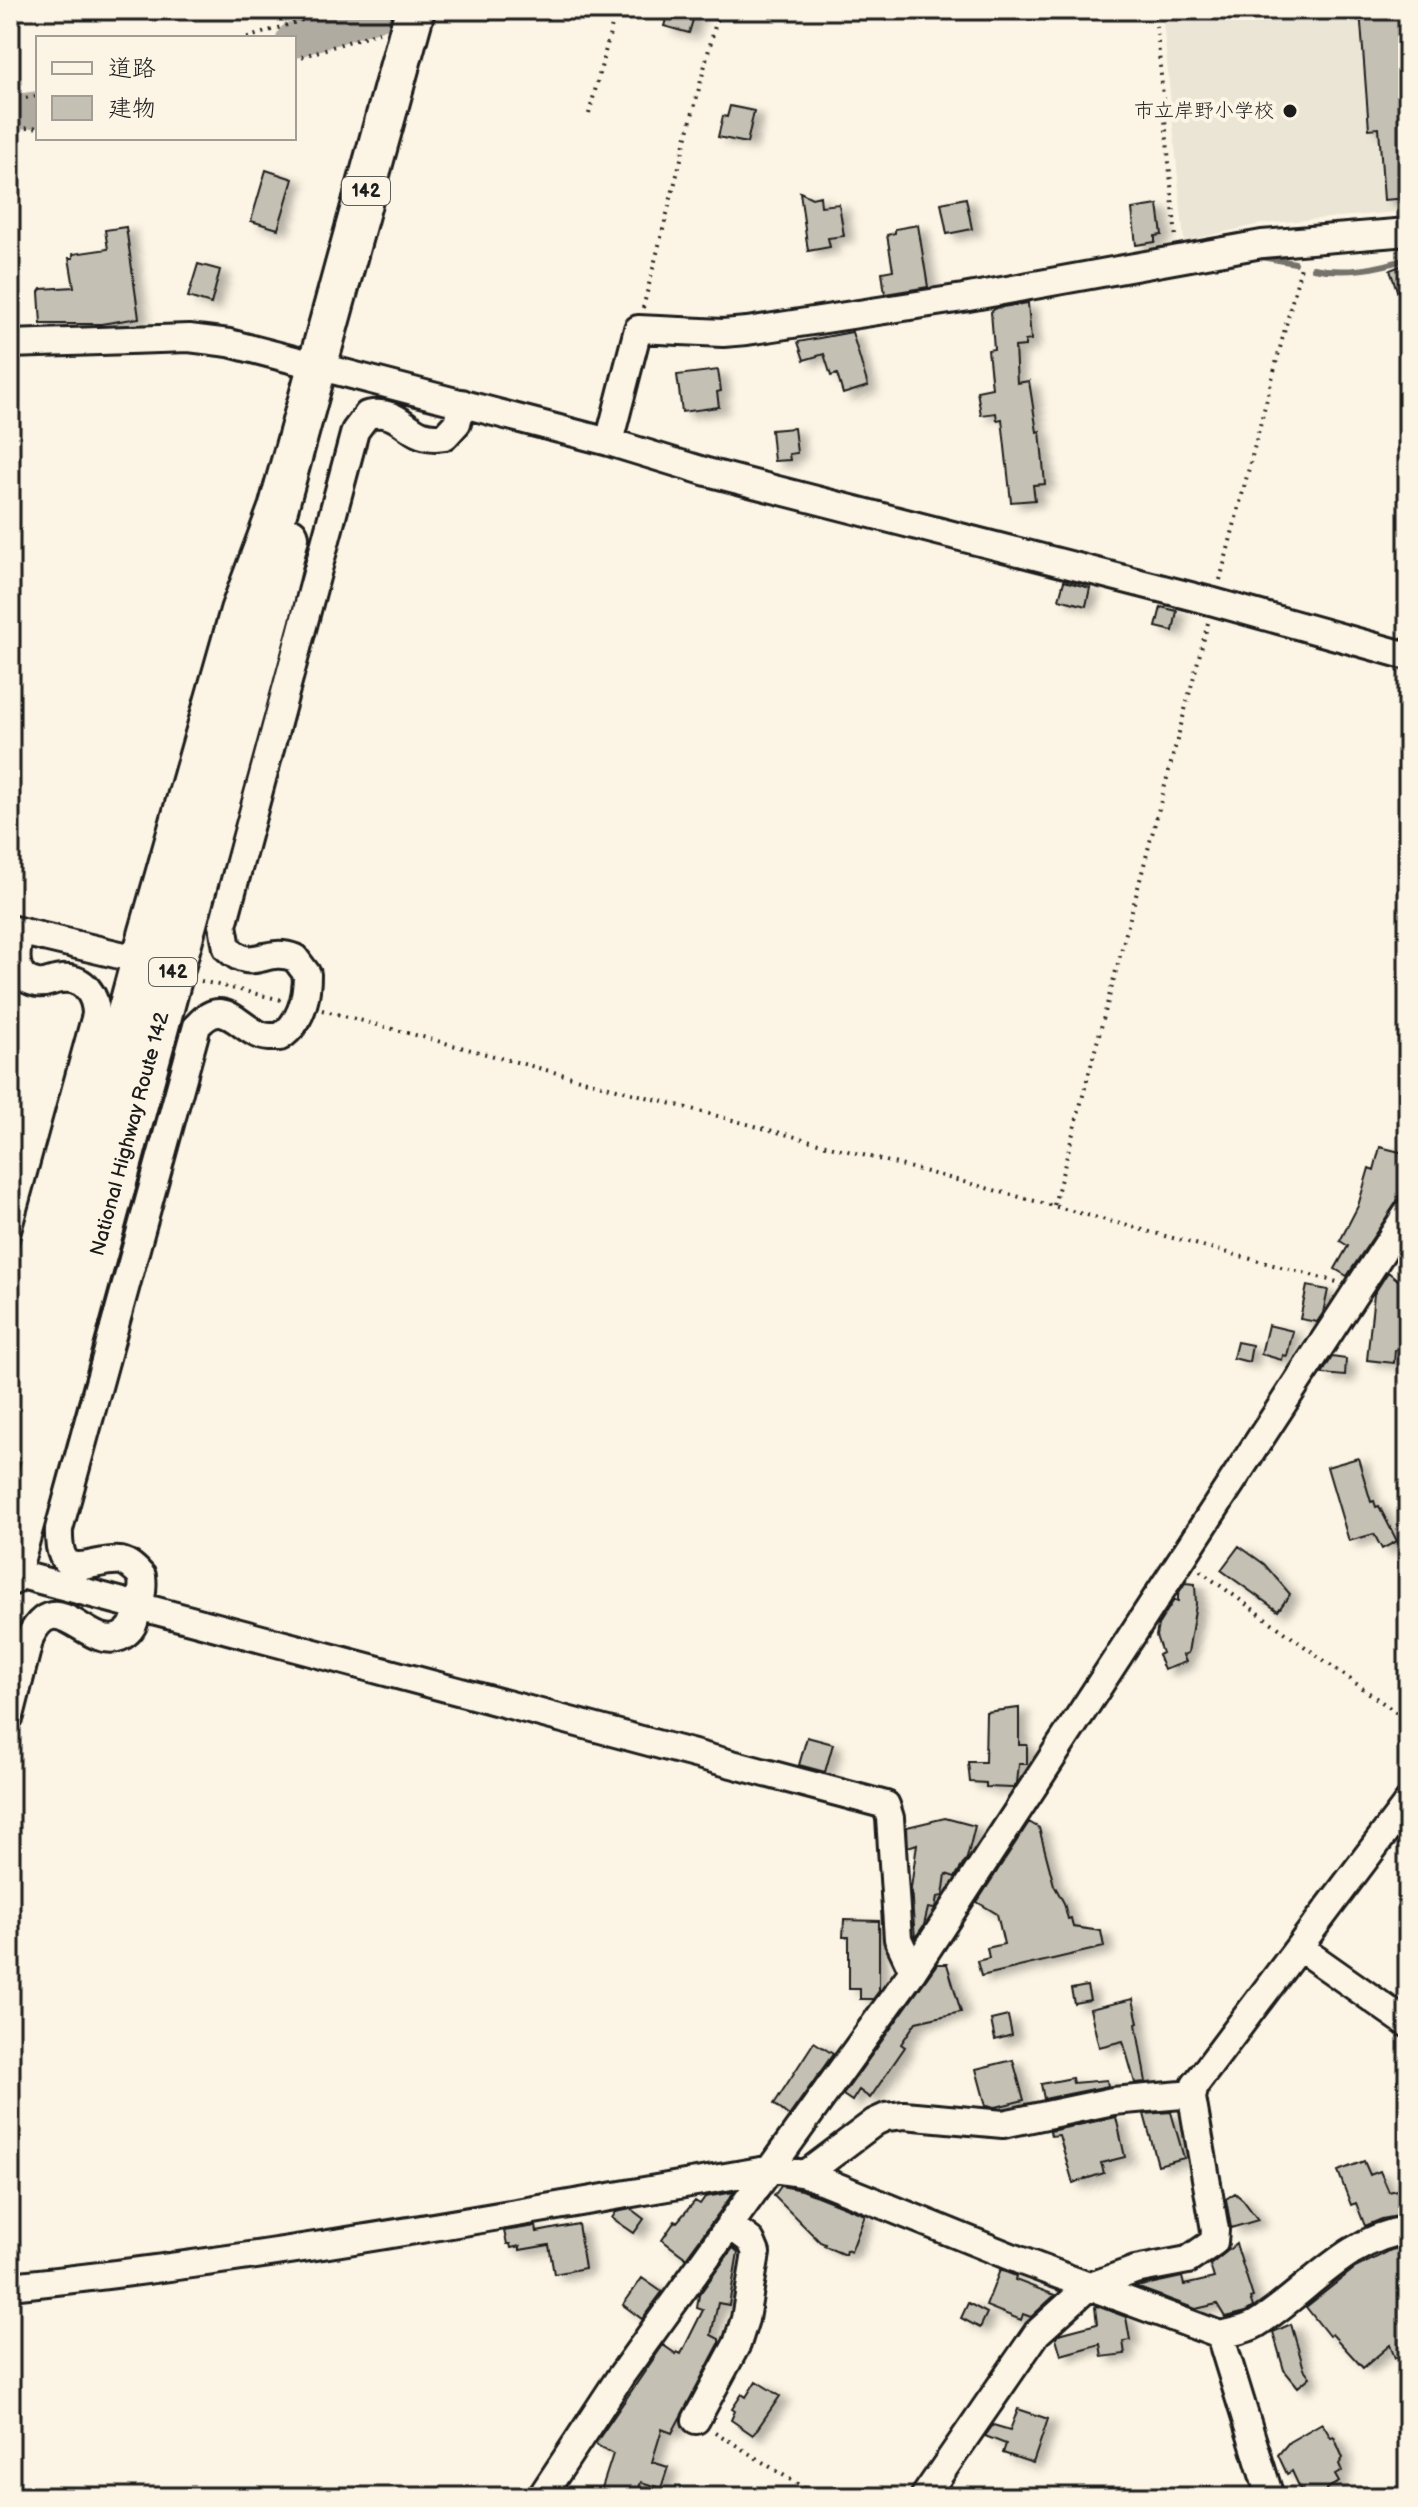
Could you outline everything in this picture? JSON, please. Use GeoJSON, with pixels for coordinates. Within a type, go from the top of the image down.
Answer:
{"type":"FeatureCollection","features":[{"type":"Feature","properties":{"kind":"highway","name":"National Highway Route 142"},"geometry":{"type":"LineString","coordinates":[[10,1574],[240,611],[278,509],[413,16]]}},
{"type":"Feature","properties":{"kind":"highway","name":"National Highway Route 142"},"geometry":{"type":"LineString","coordinates":[[10,1446],[157,966]]}},
{"type":"Feature","properties":{"kind":"street"},"geometry":{"type":"LineString","coordinates":[[609,442],[638,329],[723,333],[747,331],[1178,261],[1262,244],[1408,232]]}},
{"type":"Feature","properties":{"kind":"street"},"geometry":{"type":"LineString","coordinates":[[10,344],[201,338],[318,365],[609,442],[707,472],[1214,602],[1408,656]]}},
{"type":"Feature","properties":{"kind":"street"},"geometry":{"type":"LineString","coordinates":[[10,1716],[35,1626],[43,1620],[62,1616],[108,1639],[129,1631],[138,1607],[143,1588],[142,1576],[135,1569],[119,1561],[77,1566],[61,1554],[59,1529],[197,1026],[211,1014],[230,1014],[260,1035],[280,1037],[297,1023],[302,1005],[307,974],[295,958],[275,953],[243,960],[227,948],[223,925],[355,431],[367,415],[387,413],[425,437],[445,436],[457,423],[462,403]]}},
{"type":"Feature","properties":{"kind":"street"},"geometry":{"type":"LineString","coordinates":[[10,1330],[96,1015],[96,1001],[87,988],[77,982],[62,979],[39,984],[27,979],[17,967],[15,930],[157,966]]}},
{"type":"Feature","properties":{"kind":"street"},"geometry":{"type":"LineString","coordinates":[[541,2497],[620,2377],[913,1971],[1408,1212]]}},
{"type":"Feature","properties":{"kind":"street"},"geometry":{"type":"LineString","coordinates":[[10,1574],[886,1805],[890,1818],[898,1939],[913,1971]]}},
{"type":"Feature","properties":{"kind":"street"},"geometry":{"type":"LineString","coordinates":[[924,2497],[1037,2333],[1088,2287],[1135,2270],[1188,2260],[1214,2242],[1215,2230],[1192,2098],[1195,2085],[1408,1802]]}},
{"type":"Feature","properties":{"kind":"street"},"geometry":{"type":"LineString","coordinates":[[1300,1948],[1408,2024]]}},
{"type":"Feature","properties":{"kind":"street"},"geometry":{"type":"LineString","coordinates":[[806,2174],[886,2117],[904,2115],[1003,2124],[1113,2101],[1182,2095],[1192,2098]]}},
{"type":"Feature","properties":{"kind":"street"},"geometry":{"type":"LineString","coordinates":[[10,2286],[124,2275],[297,2249],[772,2169],[806,2174],[1088,2287],[1220,2335],[1254,2326],[1360,2244],[1381,2235],[1408,2230]]}},
{"type":"Feature","properties":{"kind":"street"},"geometry":{"type":"LineString","coordinates":[[696,2420],[737,2344],[745,2319],[756,2253],[751,2241],[731,2226]]}},
{"type":"Feature","properties":{"kind":"street"},"geometry":{"type":"LineString","coordinates":[[1220,2335],[1270,2497]]}},
{"type":"Feature","properties":{"kind":"path"},"geometry":{"type":"LineString","coordinates":[[253,36],[333,10]]}},
{"type":"Feature","properties":{"kind":"path"},"geometry":{"type":"LineString","coordinates":[[589,114],[616,10]]}},
{"type":"Feature","properties":{"kind":"path"},"geometry":{"type":"LineString","coordinates":[[638,329],[719,10]]}},
{"type":"Feature","properties":{"kind":"path"},"geometry":{"type":"LineString","coordinates":[[1155,10],[1178,261]]}},
{"type":"Feature","properties":{"kind":"path"},"geometry":{"type":"LineString","coordinates":[[296,58],[413,16]]}},
{"type":"Feature","properties":{"kind":"path"},"geometry":{"type":"LineString","coordinates":[[10,100],[36,96]]}},
{"type":"Feature","properties":{"kind":"path"},"geometry":{"type":"LineString","coordinates":[[10,130],[36,127]]}},
{"type":"Feature","properties":{"kind":"path"},"geometry":{"type":"LineString","coordinates":[[1054,1205],[1308,240]]}},
{"type":"Feature","properties":{"kind":"path"},"geometry":{"type":"LineString","coordinates":[[157,966],[206,983],[302,1005],[1359,1288]]}},
{"type":"Feature","properties":{"kind":"path"},"geometry":{"type":"LineString","coordinates":[[1182,1558],[1408,1721]]}},
{"type":"Feature","properties":{"kind":"path"},"geometry":{"type":"LineString","coordinates":[[696,2420],[818,2497]]}},
{"type":"Feature","properties":{"kind":"shaded area","name":"市立岸野小学校"},"geometry":{"type":"Polygon","coordinates":[[[1162,10],[1408,10],[1408,211],[1261,224],[1184,241],[1162,10]]]}},
{"type":"Feature","properties":{"kind":"building"},"geometry":{"type":"Polygon","coordinates":[[[669,10],[696,10],[689,33],[664,26],[669,10]]]}},
{"type":"Feature","properties":{"kind":"building"},"geometry":{"type":"Polygon","coordinates":[[[1360,10],[1408,10],[1408,198],[1384,200],[1379,128],[1369,129],[1360,10]]]}},
{"type":"Feature","properties":{"kind":"building"},"geometry":{"type":"Polygon","coordinates":[[[730,106],[754,111],[747,143],[718,137],[723,116],[727,117],[730,106]]]}},
{"type":"Feature","properties":{"kind":"building"},"geometry":{"type":"Polygon","coordinates":[[[266,170],[293,179],[278,229],[251,221],[266,170]]]}},
{"type":"Feature","properties":{"kind":"building"},"geometry":{"type":"Polygon","coordinates":[[[800,192],[812,198],[820,196],[821,206],[839,204],[844,236],[828,238],[830,247],[808,251],[800,192]]]}},
{"type":"Feature","properties":{"kind":"building"},"geometry":{"type":"Polygon","coordinates":[[[966,198],[972,229],[947,234],[941,203],[966,198]]]}},
{"type":"Feature","properties":{"kind":"building"},"geometry":{"type":"Polygon","coordinates":[[[1158,205],[1162,235],[1155,236],[1155,242],[1136,245],[1132,209],[1158,205]]]}},
{"type":"Feature","properties":{"kind":"building"},"geometry":{"type":"Polygon","coordinates":[[[918,225],[928,287],[885,294],[882,272],[893,270],[887,235],[895,233],[895,229],[918,225]]]}},
{"type":"Feature","properties":{"kind":"building"},"geometry":{"type":"Polygon","coordinates":[[[126,227],[139,318],[101,324],[41,324],[41,289],[74,287],[69,258],[73,258],[73,254],[108,249],[105,230],[126,227]]]}},
{"type":"Feature","properties":{"kind":"building"},"geometry":{"type":"Polygon","coordinates":[[[1408,263],[1408,313],[1405,313],[1390,270],[1408,263]]]}},
{"type":"Feature","properties":{"kind":"building"},"geometry":{"type":"Polygon","coordinates":[[[198,264],[220,270],[211,304],[188,297],[198,264]]]}},
{"type":"Feature","properties":{"kind":"building"},"geometry":{"type":"Polygon","coordinates":[[[1028,303],[1031,340],[1025,341],[1025,346],[1015,347],[1017,383],[1029,381],[1037,432],[1040,431],[1045,484],[1033,485],[1035,500],[1011,502],[1002,419],[997,420],[996,413],[981,415],[977,391],[992,388],[988,350],[994,349],[991,312],[996,308],[1028,303]]]}},
{"type":"Feature","properties":{"kind":"building"},"geometry":{"type":"Polygon","coordinates":[[[852,332],[868,386],[843,394],[837,374],[831,376],[824,354],[804,360],[798,342],[852,332]]]}},
{"type":"Feature","properties":{"kind":"building"},"geometry":{"type":"Polygon","coordinates":[[[718,370],[721,391],[717,392],[719,407],[682,412],[677,375],[718,370]]]}},
{"type":"Feature","properties":{"kind":"building"},"geometry":{"type":"Polygon","coordinates":[[[794,428],[797,453],[789,454],[790,460],[774,461],[771,430],[794,428]]]}},
{"type":"Feature","properties":{"kind":"building"},"geometry":{"type":"Polygon","coordinates":[[[1064,581],[1090,588],[1086,606],[1059,599],[1064,581]]]}},
{"type":"Feature","properties":{"kind":"building"},"geometry":{"type":"Polygon","coordinates":[[[1161,607],[1177,611],[1173,631],[1156,627],[1161,607]]]}},
{"type":"Feature","properties":{"kind":"building"},"geometry":{"type":"Polygon","coordinates":[[[1380,1147],[1408,1154],[1408,1163],[1398,1200],[1347,1276],[1335,1269],[1348,1246],[1340,1241],[1358,1206],[1369,1168],[1374,1170],[1380,1147]]]}},
{"type":"Feature","properties":{"kind":"building"},"geometry":{"type":"Polygon","coordinates":[[[1388,1272],[1408,1288],[1403,1350],[1395,1350],[1394,1363],[1367,1360],[1374,1294],[1388,1272]]]}},
{"type":"Feature","properties":{"kind":"building"},"geometry":{"type":"Polygon","coordinates":[[[1307,1286],[1328,1290],[1323,1313],[1317,1322],[1300,1319],[1307,1286]]]}},
{"type":"Feature","properties":{"kind":"building"},"geometry":{"type":"Polygon","coordinates":[[[1268,1325],[1293,1331],[1287,1356],[1283,1355],[1282,1360],[1261,1354],[1268,1325]]]}},
{"type":"Feature","properties":{"kind":"building"},"geometry":{"type":"Polygon","coordinates":[[[1237,1342],[1252,1345],[1249,1362],[1233,1358],[1237,1342]]]}},
{"type":"Feature","properties":{"kind":"building"},"geometry":{"type":"Polygon","coordinates":[[[1332,1357],[1346,1359],[1345,1376],[1322,1374],[1332,1357]]]}},
{"type":"Feature","properties":{"kind":"building"},"geometry":{"type":"Polygon","coordinates":[[[1358,1458],[1371,1502],[1379,1506],[1397,1541],[1382,1549],[1374,1534],[1349,1541],[1327,1467],[1358,1458]]]}},
{"type":"Feature","properties":{"kind":"building"},"geometry":{"type":"Polygon","coordinates":[[[1239,1546],[1264,1564],[1290,1594],[1278,1611],[1221,1570],[1239,1546]]]}},
{"type":"Feature","properties":{"kind":"building"},"geometry":{"type":"Polygon","coordinates":[[[1185,1583],[1195,1584],[1196,1604],[1188,1653],[1183,1655],[1186,1662],[1164,1670],[1158,1655],[1162,1653],[1156,1636],[1158,1625],[1174,1600],[1178,1601],[1178,1594],[1185,1583]]]}},
{"type":"Feature","properties":{"kind":"building"},"geometry":{"type":"Polygon","coordinates":[[[1019,1708],[1019,1745],[1027,1745],[1027,1764],[1019,1764],[1017,1783],[1013,1788],[986,1787],[986,1783],[970,1782],[968,1762],[985,1762],[986,1712],[1019,1708]]]}},
{"type":"Feature","properties":{"kind":"building"},"geometry":{"type":"Polygon","coordinates":[[[807,1737],[833,1744],[825,1772],[799,1765],[807,1737]]]}},
{"type":"Feature","properties":{"kind":"building"},"geometry":{"type":"Polygon","coordinates":[[[945,1818],[975,1826],[967,1858],[955,1877],[946,1874],[943,1896],[937,1897],[935,1909],[928,1908],[924,1925],[915,1938],[911,1888],[917,1844],[908,1847],[907,1827],[945,1818]]]}},
{"type":"Feature","properties":{"kind":"building"},"geometry":{"type":"Polygon","coordinates":[[[1029,1822],[1039,1828],[1054,1885],[1068,1919],[1071,1918],[1073,1927],[1101,1931],[1104,1947],[981,1976],[977,1961],[989,1958],[987,1948],[1004,1944],[997,1914],[977,1902],[1029,1822]]]}},
{"type":"Feature","properties":{"kind":"building"},"geometry":{"type":"Polygon","coordinates":[[[844,1920],[879,1921],[879,1991],[873,1999],[860,1999],[860,1989],[849,1989],[849,1937],[843,1937],[844,1920]]]}},
{"type":"Feature","properties":{"kind":"building"},"geometry":{"type":"Polygon","coordinates":[[[937,1964],[947,1964],[961,2012],[916,2022],[901,2044],[905,2047],[870,2098],[859,2090],[852,2101],[843,2095],[937,1964]]]}},
{"type":"Feature","properties":{"kind":"building"},"geometry":{"type":"Polygon","coordinates":[[[1087,1986],[1090,2000],[1074,2003],[1071,1989],[1087,1986]]]}},
{"type":"Feature","properties":{"kind":"building"},"geometry":{"type":"Polygon","coordinates":[[[1133,1999],[1146,2082],[1135,2083],[1123,2041],[1099,2047],[1090,2009],[1133,1999]]]}},
{"type":"Feature","properties":{"kind":"building"},"geometry":{"type":"Polygon","coordinates":[[[1008,2016],[1012,2035],[995,2040],[991,2020],[1008,2016]]]}},
{"type":"Feature","properties":{"kind":"building"},"geometry":{"type":"Polygon","coordinates":[[[814,2042],[833,2054],[789,2116],[774,2104],[814,2042]]]}},
{"type":"Feature","properties":{"kind":"building"},"geometry":{"type":"Polygon","coordinates":[[[1013,2060],[1024,2100],[996,2107],[986,2106],[976,2069],[1013,2060]]]}},
{"type":"Feature","properties":{"kind":"building"},"geometry":{"type":"Polygon","coordinates":[[[1072,2078],[1073,2083],[1107,2080],[1108,2086],[1044,2099],[1041,2084],[1072,2078]]]}},
{"type":"Feature","properties":{"kind":"building"},"geometry":{"type":"Polygon","coordinates":[[[1171,2112],[1184,2158],[1158,2165],[1144,2114],[1171,2112]]]}},
{"type":"Feature","properties":{"kind":"building"},"geometry":{"type":"Polygon","coordinates":[[[1116,2117],[1125,2157],[1101,2163],[1104,2173],[1073,2183],[1059,2135],[1051,2136],[1050,2131],[1116,2117]]]}},
{"type":"Feature","properties":{"kind":"building"},"geometry":{"type":"Polygon","coordinates":[[[1364,2161],[1370,2175],[1380,2171],[1389,2192],[1408,2187],[1408,2214],[1365,2226],[1356,2203],[1351,2205],[1338,2171],[1364,2161]]]}},
{"type":"Feature","properties":{"kind":"building"},"geometry":{"type":"Polygon","coordinates":[[[781,2186],[802,2190],[865,2215],[851,2252],[846,2250],[845,2255],[824,2246],[774,2196],[781,2186]]]}},
{"type":"Feature","properties":{"kind":"building"},"geometry":{"type":"Polygon","coordinates":[[[734,2192],[686,2258],[662,2240],[695,2201],[700,2204],[705,2197],[734,2192]]]}},
{"type":"Feature","properties":{"kind":"building"},"geometry":{"type":"Polygon","coordinates":[[[1235,2193],[1258,2220],[1231,2228],[1226,2199],[1235,2193]]]}},
{"type":"Feature","properties":{"kind":"building"},"geometry":{"type":"Polygon","coordinates":[[[631,2209],[644,2219],[634,2233],[612,2218],[616,2212],[631,2209]]]}},
{"type":"Feature","properties":{"kind":"building"},"geometry":{"type":"Polygon","coordinates":[[[578,2224],[585,2268],[554,2274],[549,2245],[520,2250],[520,2246],[511,2248],[504,2231],[536,2226],[537,2232],[578,2224]]]}},
{"type":"Feature","properties":{"kind":"building"},"geometry":{"type":"Polygon","coordinates":[[[1236,2244],[1253,2297],[1250,2298],[1253,2307],[1245,2312],[1225,2317],[1217,2304],[1196,2309],[1136,2287],[1182,2277],[1184,2285],[1214,2278],[1210,2265],[1236,2244]]]}},
{"type":"Feature","properties":{"kind":"building"},"geometry":{"type":"Polygon","coordinates":[[[1408,2246],[1408,2353],[1395,2358],[1390,2345],[1363,2368],[1332,2334],[1329,2336],[1306,2307],[1355,2268],[1391,2250],[1408,2246]]]}},
{"type":"Feature","properties":{"kind":"building"},"geometry":{"type":"Polygon","coordinates":[[[733,2248],[738,2252],[729,2305],[718,2303],[711,2335],[719,2339],[719,2344],[672,2433],[662,2429],[652,2462],[668,2467],[661,2488],[641,2482],[636,2497],[599,2497],[613,2454],[595,2444],[663,2345],[681,2354],[703,2310],[697,2308],[699,2295],[733,2248]]]}},
{"type":"Feature","properties":{"kind":"building"},"geometry":{"type":"Polygon","coordinates":[[[1000,2270],[1016,2276],[1015,2280],[1055,2295],[1031,2317],[1023,2314],[1021,2320],[986,2306],[1000,2270]]]}},
{"type":"Feature","properties":{"kind":"building"},"geometry":{"type":"Polygon","coordinates":[[[642,2278],[662,2292],[642,2319],[623,2305],[642,2278]]]}},
{"type":"Feature","properties":{"kind":"building"},"geometry":{"type":"Polygon","coordinates":[[[968,2303],[987,2313],[980,2328],[961,2318],[968,2303]]]}},
{"type":"Feature","properties":{"kind":"building"},"geometry":{"type":"Polygon","coordinates":[[[1097,2306],[1126,2317],[1130,2340],[1123,2341],[1125,2354],[1102,2357],[1100,2344],[1061,2355],[1056,2338],[1059,2334],[1097,2324],[1097,2306]]]}},
{"type":"Feature","properties":{"kind":"building"},"geometry":{"type":"Polygon","coordinates":[[[1291,2324],[1304,2369],[1310,2377],[1298,2387],[1284,2370],[1273,2332],[1291,2324]]]}},
{"type":"Feature","properties":{"kind":"building"},"geometry":{"type":"Polygon","coordinates":[[[756,2381],[780,2396],[753,2435],[731,2420],[735,2411],[732,2409],[742,2394],[746,2397],[756,2381]]]}},
{"type":"Feature","properties":{"kind":"building"},"geometry":{"type":"Polygon","coordinates":[[[1018,2409],[1048,2419],[1033,2463],[1003,2453],[1006,2444],[985,2436],[993,2425],[1010,2430],[1018,2409]]]}},
{"type":"Feature","properties":{"kind":"building"},"geometry":{"type":"Polygon","coordinates":[[[1322,2423],[1331,2438],[1334,2437],[1343,2458],[1339,2464],[1342,2471],[1335,2475],[1339,2482],[1326,2489],[1329,2497],[1304,2497],[1292,2471],[1287,2474],[1278,2455],[1289,2442],[1322,2423]]]}},
{"type":"Feature","properties":{"kind":"waterway"},"geometry":{"type":"LineString","coordinates":[[296,39],[386,10]]}},
{"type":"Feature","properties":{"kind":"waterway"},"geometry":{"type":"LineString","coordinates":[[10,113],[36,109]]}},
{"type":"Feature","properties":{"kind":"waterway"},"geometry":{"type":"LineString","coordinates":[[1255,256],[1295,263]]}},
{"type":"Feature","properties":{"kind":"waterway"},"geometry":{"type":"LineString","coordinates":[[1313,268],[1336,271],[1361,269],[1408,258]]}},
{"type":"Feature","properties":{"kind":"place","name":"市立岸野小学校"},"geometry":{"type":"Point","coordinates":[1290,111]}}]}
